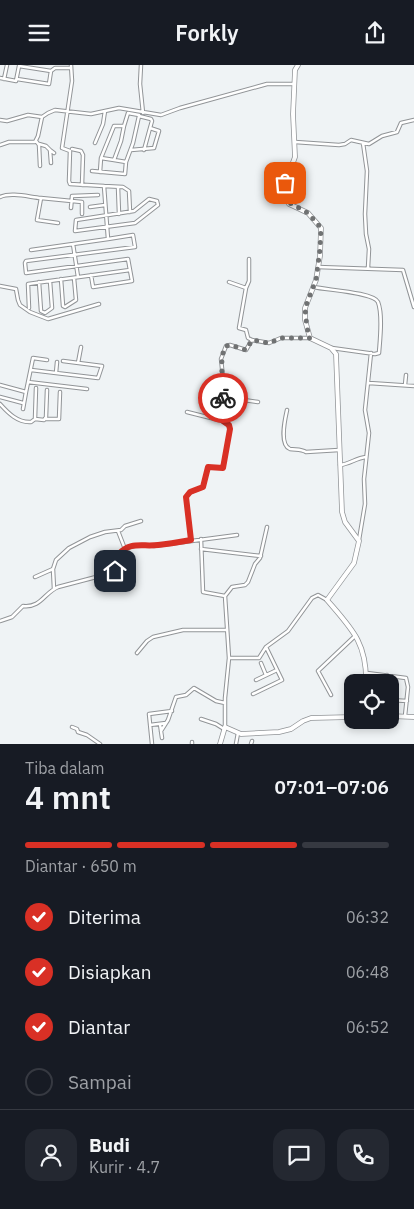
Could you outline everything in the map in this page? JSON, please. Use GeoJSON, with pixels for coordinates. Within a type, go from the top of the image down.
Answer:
{"type":"FeatureCollection","features":[{"type":"Feature","properties":{"kind":"street"},"geometry":{"type":"LineString","coordinates":[[4,79],[7,65]]}},
{"type":"Feature","properties":{"kind":"street"},"geometry":{"type":"LineString","coordinates":[[17,79],[19,65],[51,71],[55,68],[71,67],[72,81],[62,148],[70,151],[70,184],[123,187],[129,191],[130,212]]}},
{"type":"Feature","properties":{"kind":"street"},"geometry":{"type":"LineString","coordinates":[[92,171],[125,174],[126,161],[131,151],[141,113],[141,65]]}},
{"type":"Feature","properties":{"kind":"street"},"geometry":{"type":"LineString","coordinates":[[298,65],[295,69],[294,84],[294,160],[285,183],[286,198],[290,205],[308,213],[320,225],[322,235],[314,287],[305,308],[310,338]]}},
{"type":"Feature","properties":{"kind":"street"},"geometry":{"type":"LineString","coordinates":[[0,78],[48,84],[51,71]]}},
{"type":"Feature","properties":{"kind":"street"},"geometry":{"type":"LineString","coordinates":[[114,160],[128,113],[162,114],[267,84],[294,84]]}},
{"type":"Feature","properties":{"kind":"street"},"geometry":{"type":"LineString","coordinates":[[0,120],[6,121],[28,115],[42,117],[51,111],[68,110],[91,114],[119,108],[141,113],[152,120],[144,149]]}},
{"type":"Feature","properties":{"kind":"street"},"geometry":{"type":"LineString","coordinates":[[95,143],[103,124],[105,111]]}},
{"type":"Feature","properties":{"kind":"street"},"geometry":{"type":"LineString","coordinates":[[40,166],[38,143],[42,117]]}},
{"type":"Feature","properties":{"kind":"street"},"geometry":{"type":"LineString","coordinates":[[295,142],[339,145],[354,140],[371,143],[382,136],[396,133],[401,123],[414,120]]}},
{"type":"Feature","properties":{"kind":"street"},"geometry":{"type":"LineString","coordinates":[[100,172],[101,158],[114,126],[124,127]]}},
{"type":"Feature","properties":{"kind":"street"},"geometry":{"type":"LineString","coordinates":[[131,151],[154,148],[159,131],[150,127]]}},
{"type":"Feature","properties":{"kind":"street"},"geometry":{"type":"LineString","coordinates":[[0,145],[7,142],[38,143],[46,146],[54,153]]}},
{"type":"Feature","properties":{"kind":"street"},"geometry":{"type":"LineString","coordinates":[[363,143],[367,171],[365,214],[369,249],[368,268]]}},
{"type":"Feature","properties":{"kind":"street"},"geometry":{"type":"LineString","coordinates":[[72,149],[81,151],[84,155],[82,185]]}},
{"type":"Feature","properties":{"kind":"street"},"geometry":{"type":"LineString","coordinates":[[50,150],[51,163]]}},
{"type":"Feature","properties":{"kind":"street"},"geometry":{"type":"LineString","coordinates":[[101,158],[126,161]]}},
{"type":"Feature","properties":{"kind":"street"},"geometry":{"type":"LineString","coordinates":[[104,186],[108,239]]}},
{"type":"Feature","properties":{"kind":"street"},"geometry":{"type":"LineString","coordinates":[[118,187],[119,214]]}},
{"type":"Feature","properties":{"kind":"street"},"geometry":{"type":"LineString","coordinates":[[0,197],[3,195],[82,202],[82,214]]}},
{"type":"Feature","properties":{"kind":"street"},"geometry":{"type":"LineString","coordinates":[[71,208],[73,195],[98,195]]}},
{"type":"Feature","properties":{"kind":"street"},"geometry":{"type":"LineString","coordinates":[[41,198],[37,220],[58,223]]}},
{"type":"Feature","properties":{"kind":"street"},"geometry":{"type":"LineString","coordinates":[[149,199],[157,201],[159,204],[138,222],[75,231],[76,220],[130,212],[149,199]]}},
{"type":"Feature","properties":{"kind":"street"},"geometry":{"type":"LineString","coordinates":[[90,207],[105,205]]}},
{"type":"Feature","properties":{"kind":"street"},"geometry":{"type":"LineString","coordinates":[[31,250],[133,235],[135,247],[26,261],[26,273],[128,259],[132,281],[93,287],[91,275]]}},
{"type":"Feature","properties":{"kind":"street"},"geometry":{"type":"LineString","coordinates":[[61,279],[63,306],[65,307],[76,300],[76,266],[73,244]]}},
{"type":"Feature","properties":{"kind":"street"},"geometry":{"type":"LineString","coordinates":[[249,259],[249,281],[239,328],[246,330],[248,338],[269,343],[281,338],[310,338],[332,348],[379,353],[380,324],[376,300],[364,295],[314,287]]}},
{"type":"Feature","properties":{"kind":"street"},"geometry":{"type":"LineString","coordinates":[[318,267],[403,270],[414,307]]}},
{"type":"Feature","properties":{"kind":"street"},"geometry":{"type":"LineString","coordinates":[[29,308],[28,284],[130,270]]}},
{"type":"Feature","properties":{"kind":"street"},"geometry":{"type":"LineString","coordinates":[[39,282],[41,311],[45,313],[52,308],[50,281]]}},
{"type":"Feature","properties":{"kind":"street"},"geometry":{"type":"LineString","coordinates":[[229,282],[246,288]]}},
{"type":"Feature","properties":{"kind":"street"},"geometry":{"type":"LineString","coordinates":[[0,286],[16,289],[20,305],[30,312],[48,319],[99,304]]}},
{"type":"Feature","properties":{"kind":"street"},"geometry":{"type":"LineString","coordinates":[[223,421],[221,359],[224,350],[226,346],[230,345],[247,350],[252,340]]}},
{"type":"Feature","properties":{"kind":"street"},"geometry":{"type":"LineString","coordinates":[[78,363],[81,347]]}},
{"type":"Feature","properties":{"kind":"street"},"geometry":{"type":"LineString","coordinates":[[332,348],[336,353],[338,368],[338,450],[342,515],[359,541]]}},
{"type":"Feature","properties":{"kind":"street"},"geometry":{"type":"LineString","coordinates":[[327,600],[355,561],[359,541],[365,504],[364,479],[369,433],[365,410],[371,353]]}},
{"type":"Feature","properties":{"kind":"street"},"geometry":{"type":"LineString","coordinates":[[23,409],[33,358],[47,360]]}},
{"type":"Feature","properties":{"kind":"street"},"geometry":{"type":"LineString","coordinates":[[31,370],[98,377],[102,366],[64,361]]}},
{"type":"Feature","properties":{"kind":"street"},"geometry":{"type":"LineString","coordinates":[[56,373],[57,362]]}},
{"type":"Feature","properties":{"kind":"street"},"geometry":{"type":"LineString","coordinates":[[405,385],[406,375]]}},
{"type":"Feature","properties":{"kind":"street"},"geometry":{"type":"LineString","coordinates":[[28,382],[87,389]]}},
{"type":"Feature","properties":{"kind":"street"},"geometry":{"type":"LineString","coordinates":[[369,383],[414,386]]}},
{"type":"Feature","properties":{"kind":"street"},"geometry":{"type":"LineString","coordinates":[[0,385],[26,392]]}},
{"type":"Feature","properties":{"kind":"street"},"geometry":{"type":"LineString","coordinates":[[35,419],[36,388]]}},
{"type":"Feature","properties":{"kind":"street"},"geometry":{"type":"LineString","coordinates":[[46,419],[47,390]]}},
{"type":"Feature","properties":{"kind":"street"},"geometry":{"type":"LineString","coordinates":[[0,404],[8,414],[25,422],[31,423],[35,419],[59,419],[60,391]]}},
{"type":"Feature","properties":{"kind":"street"},"geometry":{"type":"LineString","coordinates":[[0,397],[23,403]]}},
{"type":"Feature","properties":{"kind":"street"},"geometry":{"type":"LineString","coordinates":[[223,397],[258,403]]}},
{"type":"Feature","properties":{"kind":"street"},"geometry":{"type":"LineString","coordinates":[[287,410],[284,436],[287,447],[302,450],[306,453],[338,450]]}},
{"type":"Feature","properties":{"kind":"street"},"geometry":{"type":"LineString","coordinates":[[187,412],[223,421],[229,425],[230,429],[223,468],[208,467],[203,487],[190,492],[186,497],[191,540]]}},
{"type":"Feature","properties":{"kind":"street"},"geometry":{"type":"LineString","coordinates":[[340,465],[356,458],[366,457]]}},
{"type":"Feature","properties":{"kind":"street"},"geometry":{"type":"LineString","coordinates":[[54,589],[53,569],[56,560],[75,544],[105,532],[118,531],[125,526],[140,521]]}},
{"type":"Feature","properties":{"kind":"street"},"geometry":{"type":"LineString","coordinates":[[220,744],[224,728],[229,659],[225,596],[233,587],[247,585],[254,564],[261,556],[267,527]]}},
{"type":"Feature","properties":{"kind":"street"},"geometry":{"type":"LineString","coordinates":[[118,531],[125,549]]}},
{"type":"Feature","properties":{"kind":"street"},"geometry":{"type":"LineString","coordinates":[[0,621],[13,617],[22,607],[38,603],[54,589],[68,583],[119,571],[121,566],[119,556],[125,549],[137,545],[154,545],[236,535]]}},
{"type":"Feature","properties":{"kind":"street"},"geometry":{"type":"LineString","coordinates":[[201,539],[203,592],[225,596]]}},
{"type":"Feature","properties":{"kind":"street"},"geometry":{"type":"LineString","coordinates":[[202,549],[261,556]]}},
{"type":"Feature","properties":{"kind":"street"},"geometry":{"type":"LineString","coordinates":[[35,577],[53,569]]}},
{"type":"Feature","properties":{"kind":"street"},"geometry":{"type":"LineString","coordinates":[[229,659],[258,659],[266,647],[288,631],[312,598],[318,595],[327,600],[356,635],[362,647],[367,673],[377,674]]}},
{"type":"Feature","properties":{"kind":"street"},"geometry":{"type":"LineString","coordinates":[[137,653],[153,637],[184,630],[226,631]]}},
{"type":"Feature","properties":{"kind":"street"},"geometry":{"type":"LineString","coordinates":[[331,695],[318,671],[356,635]]}},
{"type":"Feature","properties":{"kind":"street"},"geometry":{"type":"LineString","coordinates":[[253,694],[282,680],[266,647]]}},
{"type":"Feature","properties":{"kind":"street"},"geometry":{"type":"LineString","coordinates":[[261,663],[266,675]]}},
{"type":"Feature","properties":{"kind":"street"},"geometry":{"type":"LineString","coordinates":[[256,680],[277,670]]}},
{"type":"Feature","properties":{"kind":"street"},"geometry":{"type":"LineString","coordinates":[[399,677],[406,678],[408,687],[405,716]]}},
{"type":"Feature","properties":{"kind":"street"},"geometry":{"type":"LineString","coordinates":[[161,731],[172,711],[176,697],[186,695],[194,688],[216,701],[225,703]]}},
{"type":"Feature","properties":{"kind":"street"},"geometry":{"type":"LineString","coordinates":[[399,701],[407,701]]}},
{"type":"Feature","properties":{"kind":"street"},"geometry":{"type":"LineString","coordinates":[[152,744],[149,714],[172,711]]}},
{"type":"Feature","properties":{"kind":"street"},"geometry":{"type":"LineString","coordinates":[[399,716],[414,717]]}},
{"type":"Feature","properties":{"kind":"street"},"geometry":{"type":"LineString","coordinates":[[201,719],[244,734],[280,732],[291,729],[311,718],[344,717]]}},
{"type":"Feature","properties":{"kind":"street"},"geometry":{"type":"LineString","coordinates":[[150,725],[166,723]]}},
{"type":"Feature","properties":{"kind":"street"},"geometry":{"type":"LineString","coordinates":[[160,724],[162,739]]}},
{"type":"Feature","properties":{"kind":"street"},"geometry":{"type":"LineString","coordinates":[[72,727],[100,744]]}},
{"type":"Feature","properties":{"kind":"street"},"geometry":{"type":"LineString","coordinates":[[236,744],[238,733]]}},
{"type":"Feature","properties":{"kind":"way so far"},"geometry":{"type":"LineString","coordinates":[[223,398],[224,379],[221,359],[226,346],[230,345],[246,350],[252,340],[269,343],[281,338],[310,338],[304,313],[316,280],[322,235],[321,228],[308,213],[290,205],[286,198],[285,183]]}},
{"type":"Feature","properties":{"kind":"route"},"geometry":{"type":"LineString","coordinates":[[115,571],[119,571],[121,566],[119,554],[130,546],[191,540],[186,497],[190,492],[203,487],[208,467],[223,468],[230,429],[229,425],[223,421],[223,398]]}}]}
